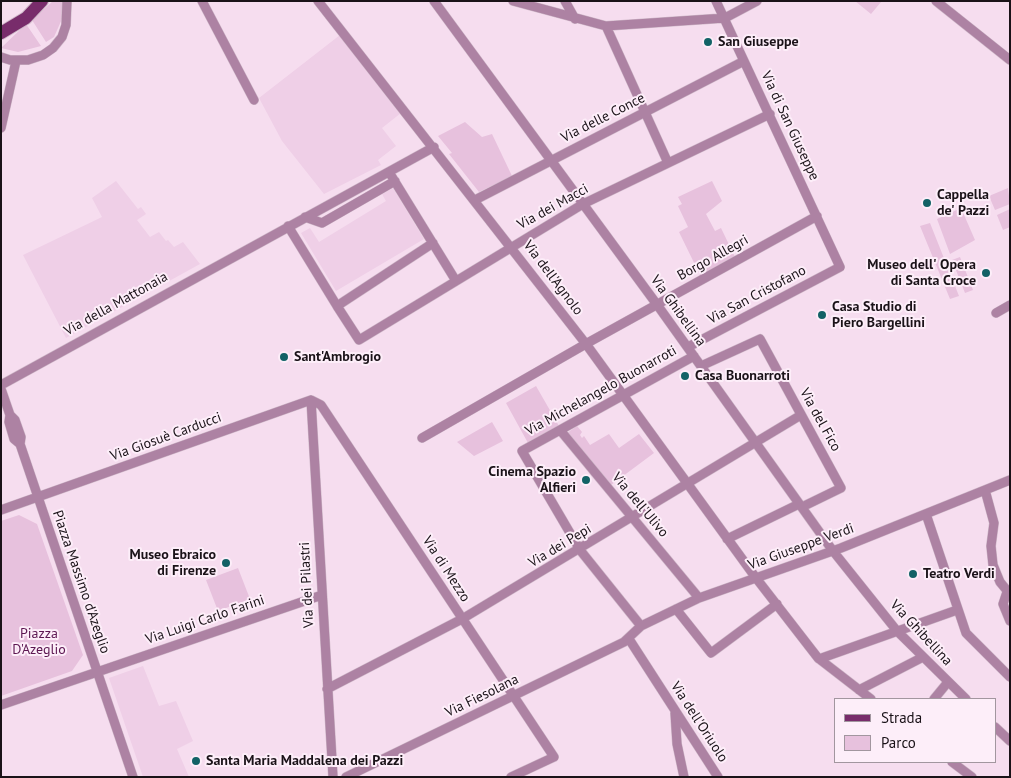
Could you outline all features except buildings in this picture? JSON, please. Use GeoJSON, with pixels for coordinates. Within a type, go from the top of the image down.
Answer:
{"type":"FeatureCollection","features":[{"type":"Feature","properties":{"kind":"main road"},"geometry":{"type":"LineString","coordinates":[[1,34],[26,18],[42,1]]}},
{"type":"Feature","properties":{"kind":"street"},"geometry":{"type":"LineString","coordinates":[[1,57],[16,61],[37,57],[57,44],[66,25],[67,1]]}},
{"type":"Feature","properties":{"kind":"street"},"geometry":{"type":"LineString","coordinates":[[202,1],[254,100]]}},
{"type":"Feature","properties":{"kind":"street","name":"Via dell'Agnolo"},"geometry":{"type":"LineString","coordinates":[[318,1],[512,246],[688,483],[727,539],[819,659],[870,698]]}},
{"type":"Feature","properties":{"kind":"street","name":"Via Ghibellina"},"geometry":{"type":"LineString","coordinates":[[434,1],[657,304],[833,551],[897,631],[965,698]]}},
{"type":"Feature","properties":{"kind":"street"},"geometry":{"type":"LineString","coordinates":[[512,1],[606,26],[725,18],[756,1]]}},
{"type":"Feature","properties":{"kind":"street"},"geometry":{"type":"LineString","coordinates":[[565,1],[575,19]]}},
{"type":"Feature","properties":{"kind":"street","name":"Via di San Giuseppe"},"geometry":{"type":"LineString","coordinates":[[716,1],[840,266]]}},
{"type":"Feature","properties":{"kind":"street"},"geometry":{"type":"LineString","coordinates":[[936,1],[1010,60]]}},
{"type":"Feature","properties":{"kind":"street"},"geometry":{"type":"LineString","coordinates":[[606,26],[668,163]]}},
{"type":"Feature","properties":{"kind":"street"},"geometry":{"type":"LineString","coordinates":[[1,128],[16,61]]}},
{"type":"Feature","properties":{"kind":"street","name":"Via delle Conce"},"geometry":{"type":"LineString","coordinates":[[475,200],[744,61]]}},
{"type":"Feature","properties":{"kind":"street","name":"Via dei Macci"},"geometry":{"type":"LineString","coordinates":[[337,306],[359,340],[583,204],[770,114]]}},
{"type":"Feature","properties":{"kind":"street","name":"Via della Mattonaia"},"geometry":{"type":"LineString","coordinates":[[1,385],[434,146]]}},
{"type":"Feature","properties":{"kind":"street"},"geometry":{"type":"LineString","coordinates":[[389,172],[456,281]]}},
{"type":"Feature","properties":{"kind":"street"},"geometry":{"type":"LineString","coordinates":[[305,217],[322,223],[395,181]]}},
{"type":"Feature","properties":{"kind":"street","name":"Borgo Allegri"},"geometry":{"type":"LineString","coordinates":[[422,438],[657,304],[817,216]]}},
{"type":"Feature","properties":{"kind":"street"},"geometry":{"type":"LineString","coordinates":[[288,226],[337,306],[432,244]]}},
{"type":"Feature","properties":{"kind":"street","name":"Via San Cristofano"},"geometry":{"type":"LineString","coordinates":[[688,347],[840,266]]}},
{"type":"Feature","properties":{"kind":"street"},"geometry":{"type":"LineString","coordinates":[[996,313],[1010,305]]}},
{"type":"Feature","properties":{"kind":"street","name":"Via del Fico"},"geometry":{"type":"LineString","coordinates":[[701,366],[760,339],[841,488],[800,505]]}},
{"type":"Feature","properties":{"kind":"street","name":"Via Michelangelo Buonarroti"},"geometry":{"type":"LineString","coordinates":[[580,550],[522,451],[694,356]]}},
{"type":"Feature","properties":{"kind":"street"},"geometry":{"type":"LineString","coordinates":[[1,389],[10,415],[15,420],[21,437],[20,444],[38,498]]}},
{"type":"Feature","properties":{"kind":"street","name":"Via Giosuè Carducci"},"geometry":{"type":"LineString","coordinates":[[38,498],[307,401]]}},
{"type":"Feature","properties":{"kind":"street","name":"Via dei Pilastri"},"geometry":{"type":"LineString","coordinates":[[307,401],[322,595],[333,777]]}},
{"type":"Feature","properties":{"kind":"street","name":"Via di Mezzo"},"geometry":{"type":"LineString","coordinates":[[307,401],[321,405],[554,757],[510,777]]}},
{"type":"Feature","properties":{"kind":"street","name":"Via dei Pepi"},"geometry":{"type":"LineString","coordinates":[[327,689],[462,619],[580,550],[801,415]]}},
{"type":"Feature","properties":{"kind":"street","name":"Via dell'Ulivo"},"geometry":{"type":"LineString","coordinates":[[560,430],[699,598]]}},
{"type":"Feature","properties":{"kind":"street","name":"Via Giuseppe Verdi"},"geometry":{"type":"LineString","coordinates":[[640,626],[699,598],[833,551],[1010,480]]}},
{"type":"Feature","properties":{"kind":"street"},"geometry":{"type":"LineString","coordinates":[[985,490],[994,523],[991,557],[996,574],[1008,592],[1003,604],[1010,621]]}},
{"type":"Feature","properties":{"kind":"street","name":"Piazza Massimo d'Azeglio"},"geometry":{"type":"LineString","coordinates":[[1,510],[38,498],[98,671],[1,705]]}},
{"type":"Feature","properties":{"kind":"street"},"geometry":{"type":"LineString","coordinates":[[727,539],[800,505]]}},
{"type":"Feature","properties":{"kind":"street"},"geometry":{"type":"LineString","coordinates":[[926,514],[968,635],[1010,677]]}},
{"type":"Feature","properties":{"kind":"street"},"geometry":{"type":"LineString","coordinates":[[580,550],[640,626],[629,639]]}},
{"type":"Feature","properties":{"kind":"street","name":"Via Luigi Carlo Farini"},"geometry":{"type":"LineString","coordinates":[[98,671],[322,595]]}},
{"type":"Feature","properties":{"kind":"street"},"geometry":{"type":"LineString","coordinates":[[676,610],[712,653],[777,604]]}},
{"type":"Feature","properties":{"kind":"street"},"geometry":{"type":"LineString","coordinates":[[819,659],[958,610]]}},
{"type":"Feature","properties":{"kind":"street","name":"Via Fiesolana"},"geometry":{"type":"LineString","coordinates":[[346,777],[629,639]]}},
{"type":"Feature","properties":{"kind":"street","name":"Via dell'Oriuolo"},"geometry":{"type":"LineString","coordinates":[[629,639],[718,777]]}},
{"type":"Feature","properties":{"kind":"street"},"geometry":{"type":"LineString","coordinates":[[860,690],[923,657]]}},
{"type":"Feature","properties":{"kind":"street"},"geometry":{"type":"LineString","coordinates":[[98,671],[133,777]]}},
{"type":"Feature","properties":{"kind":"street"},"geometry":{"type":"LineString","coordinates":[[935,698],[948,682]]}},
{"type":"Feature","properties":{"kind":"street"},"geometry":{"type":"LineString","coordinates":[[675,713],[677,744],[684,777]]}},
{"type":"Feature","properties":{"kind":"street"},"geometry":{"type":"LineString","coordinates":[[996,728],[1010,742]]}},
{"type":"Feature","properties":{"kind":"street"},"geometry":{"type":"LineString","coordinates":[[953,763],[972,777]]}},
{"type":"Feature","properties":{"kind":"shaded area"},"geometry":{"type":"Polygon","coordinates":[[[340,35],[401,113],[382,128],[396,146],[378,160],[381,165],[324,194],[282,141],[259,98],[340,35]]]}},
{"type":"Feature","properties":{"kind":"shaded area"},"geometry":{"type":"Polygon","coordinates":[[[116,181],[138,209],[141,207],[146,214],[137,220],[150,237],[159,232],[174,247],[183,242],[200,264],[66,338],[23,255],[102,217],[92,198],[116,181]]]}},
{"type":"Feature","properties":{"kind":"shaded area"},"geometry":{"type":"Polygon","coordinates":[[[393,188],[424,239],[336,291],[301,233],[310,228],[319,242],[386,201],[382,194],[393,188]]]}},
{"type":"Feature","properties":{"kind":"shaded area"},"geometry":{"type":"Polygon","coordinates":[[[143,666],[159,706],[176,701],[193,741],[177,749],[189,777],[143,777],[109,678],[143,666]]]}},
{"type":"Feature","properties":{"kind":"green space"},"geometry":{"type":"Polygon","coordinates":[[[53,1],[62,1],[62,19],[54,37],[46,42],[32,20],[53,1]]]}},
{"type":"Feature","properties":{"kind":"green space"},"geometry":{"type":"Polygon","coordinates":[[[855,1],[880,1],[881,2],[871,14],[855,1]]]}},
{"type":"Feature","properties":{"kind":"green space"},"geometry":{"type":"Polygon","coordinates":[[[26,24],[41,46],[18,52],[1,48],[26,24]]]}},
{"type":"Feature","properties":{"kind":"green space"},"geometry":{"type":"Polygon","coordinates":[[[465,122],[482,137],[492,134],[512,176],[479,192],[449,154],[452,153],[438,136],[465,122]]]}},
{"type":"Feature","properties":{"kind":"green space"},"geometry":{"type":"Polygon","coordinates":[[[712,181],[722,201],[706,214],[715,231],[721,228],[735,257],[701,277],[679,232],[688,227],[678,206],[682,204],[678,197],[712,181]]]}},
{"type":"Feature","properties":{"kind":"green space"},"geometry":{"type":"Polygon","coordinates":[[[1008,188],[1010,204],[995,210],[989,196],[1008,188]]]}},
{"type":"Feature","properties":{"kind":"green space"},"geometry":{"type":"Polygon","coordinates":[[[961,208],[975,240],[950,254],[937,219],[961,208]]]}},
{"type":"Feature","properties":{"kind":"green space"},"geometry":{"type":"Polygon","coordinates":[[[1010,209],[1010,227],[1003,230],[997,215],[1010,209]]]}},
{"type":"Feature","properties":{"kind":"green space"},"geometry":{"type":"Polygon","coordinates":[[[930,223],[959,296],[950,299],[920,226],[930,223]]]}},
{"type":"Feature","properties":{"kind":"green space"},"geometry":{"type":"Polygon","coordinates":[[[960,257],[973,290],[965,293],[952,260],[960,257]]]}},
{"type":"Feature","properties":{"kind":"green space"},"geometry":{"type":"Polygon","coordinates":[[[536,386],[559,426],[528,443],[506,403],[536,386]]]}},
{"type":"Feature","properties":{"kind":"green space"},"geometry":{"type":"Polygon","coordinates":[[[492,422],[503,441],[474,456],[457,442],[492,422]]]}},
{"type":"Feature","properties":{"kind":"green space"},"geometry":{"type":"Polygon","coordinates":[[[577,426],[582,432],[580,435],[582,438],[584,436],[590,445],[609,434],[619,448],[639,434],[654,453],[611,485],[567,433],[577,426]]]}},
{"type":"Feature","properties":{"kind":"green space","name":"Piazza D'Azeglio"},"geometry":{"type":"Polygon","coordinates":[[[19,515],[37,524],[83,655],[72,671],[1,696],[1,521],[19,515]]]}},
{"type":"Feature","properties":{"kind":"green space"},"geometry":{"type":"Polygon","coordinates":[[[238,568],[250,599],[218,611],[206,580],[238,568]]]}},
{"type":"Feature","properties":{"kind":"place","name":"San Giuseppe"},"geometry":{"type":"Point","coordinates":[708,42]}},
{"type":"Feature","properties":{"kind":"place","name":"Cappella de' Pazzi"},"geometry":{"type":"Point","coordinates":[927,203]}},
{"type":"Feature","properties":{"kind":"place","name":"Museo dell' Opera di Santa Croce"},"geometry":{"type":"Point","coordinates":[986,273]}},
{"type":"Feature","properties":{"kind":"place","name":"Casa Studio di Piero Bargellini"},"geometry":{"type":"Point","coordinates":[822,315]}},
{"type":"Feature","properties":{"kind":"place","name":"Sant'Ambrogio"},"geometry":{"type":"Point","coordinates":[284,357]}},
{"type":"Feature","properties":{"kind":"place","name":"Casa Buonarroti"},"geometry":{"type":"Point","coordinates":[685,376]}},
{"type":"Feature","properties":{"kind":"place","name":"Cinema Spazio Alfieri"},"geometry":{"type":"Point","coordinates":[586,480]}},
{"type":"Feature","properties":{"kind":"place","name":"Museo Ebraico di Firenze"},"geometry":{"type":"Point","coordinates":[226,563]}},
{"type":"Feature","properties":{"kind":"place","name":"Teatro Verdi"},"geometry":{"type":"Point","coordinates":[913,574]}},
{"type":"Feature","properties":{"kind":"place","name":"Santa Maria Maddalena dei Pazzi"},"geometry":{"type":"Point","coordinates":[196,761]}}]}
